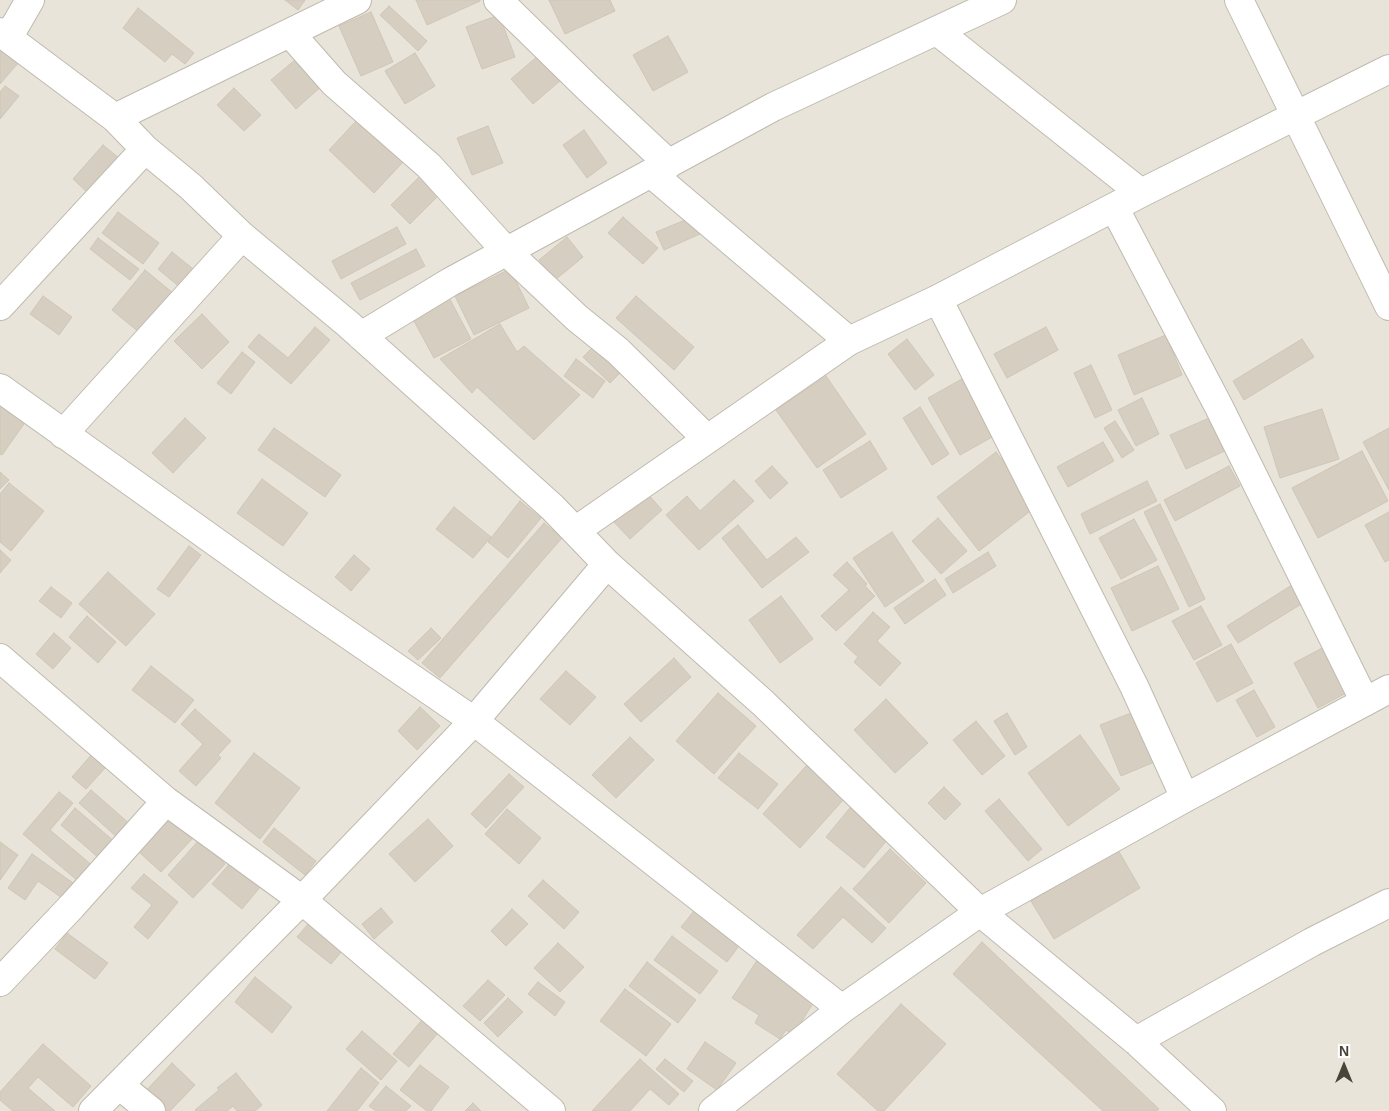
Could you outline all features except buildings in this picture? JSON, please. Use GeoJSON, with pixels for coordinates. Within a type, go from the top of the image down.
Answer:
{"type":"FeatureCollection","features":[{"type":"Feature","properties":{"kind":"street"},"geometry":{"type":"LineString","coordinates":[[30,0],[4,35],[115,118],[145,149],[190,186],[242,236],[361,336],[552,507],[607,564],[763,703],[980,912],[1136,1041],[1212,1111]]}},
{"type":"Feature","properties":{"kind":"street"},"geometry":{"type":"LineString","coordinates":[[115,118],[357,0]]}},
{"type":"Feature","properties":{"kind":"street"},"geometry":{"type":"LineString","coordinates":[[498,0],[589,89],[660,169],[849,341]]}},
{"type":"Feature","properties":{"kind":"street"},"geometry":{"type":"LineString","coordinates":[[361,336],[450,282],[773,107],[1002,0]]}},
{"type":"Feature","properties":{"kind":"street"},"geometry":{"type":"LineString","coordinates":[[1239,0],[1295,116],[1381,268],[1389,306]]}},
{"type":"Feature","properties":{"kind":"street"},"geometry":{"type":"LineString","coordinates":[[937,31],[1141,193]]}},
{"type":"Feature","properties":{"kind":"street"},"geometry":{"type":"LineString","coordinates":[[290,33],[334,83],[428,166],[507,252],[577,318],[618,351],[707,439]]}},
{"type":"Feature","properties":{"kind":"street"},"geometry":{"type":"LineString","coordinates":[[575,531],[849,341],[938,299],[1141,193],[1389,70]]}},
{"type":"Feature","properties":{"kind":"street"},"geometry":{"type":"LineString","coordinates":[[0,306],[145,149]]}},
{"type":"Feature","properties":{"kind":"street"},"geometry":{"type":"LineString","coordinates":[[1114,207],[1219,407],[1365,702]]}},
{"type":"Feature","properties":{"kind":"street"},"geometry":{"type":"LineString","coordinates":[[63,434],[242,236]]}},
{"type":"Feature","properties":{"kind":"street"},"geometry":{"type":"LineString","coordinates":[[938,299],[1134,686],[1185,798]]}},
{"type":"Feature","properties":{"kind":"street"},"geometry":{"type":"LineString","coordinates":[[0,388],[276,585],[474,721],[842,1009]]}},
{"type":"Feature","properties":{"kind":"street"},"geometry":{"type":"LineString","coordinates":[[93,1111],[302,900],[474,721],[607,564]]}},
{"type":"Feature","properties":{"kind":"street"},"geometry":{"type":"LineString","coordinates":[[0,658],[166,801],[302,900],[551,1111]]}},
{"type":"Feature","properties":{"kind":"street"},"geometry":{"type":"LineString","coordinates":[[713,1111],[842,1009],[980,912],[1185,798],[1389,689]]}},
{"type":"Feature","properties":{"kind":"street"},"geometry":{"type":"LineString","coordinates":[[0,982],[72,906],[166,801]]}},
{"type":"Feature","properties":{"kind":"street"},"geometry":{"type":"LineString","coordinates":[[1136,1041],[1312,942],[1389,902]]}},
{"type":"Feature","properties":{"kind":"street"},"geometry":{"type":"LineString","coordinates":[[119,1085],[151,1111]]}},
{"type":"Feature","properties":{"kind":"shaded area"},"geometry":{"type":"Polygon","coordinates":[[[0,0],[1389,0],[1389,1111],[0,1111],[0,0]]]}}]}
